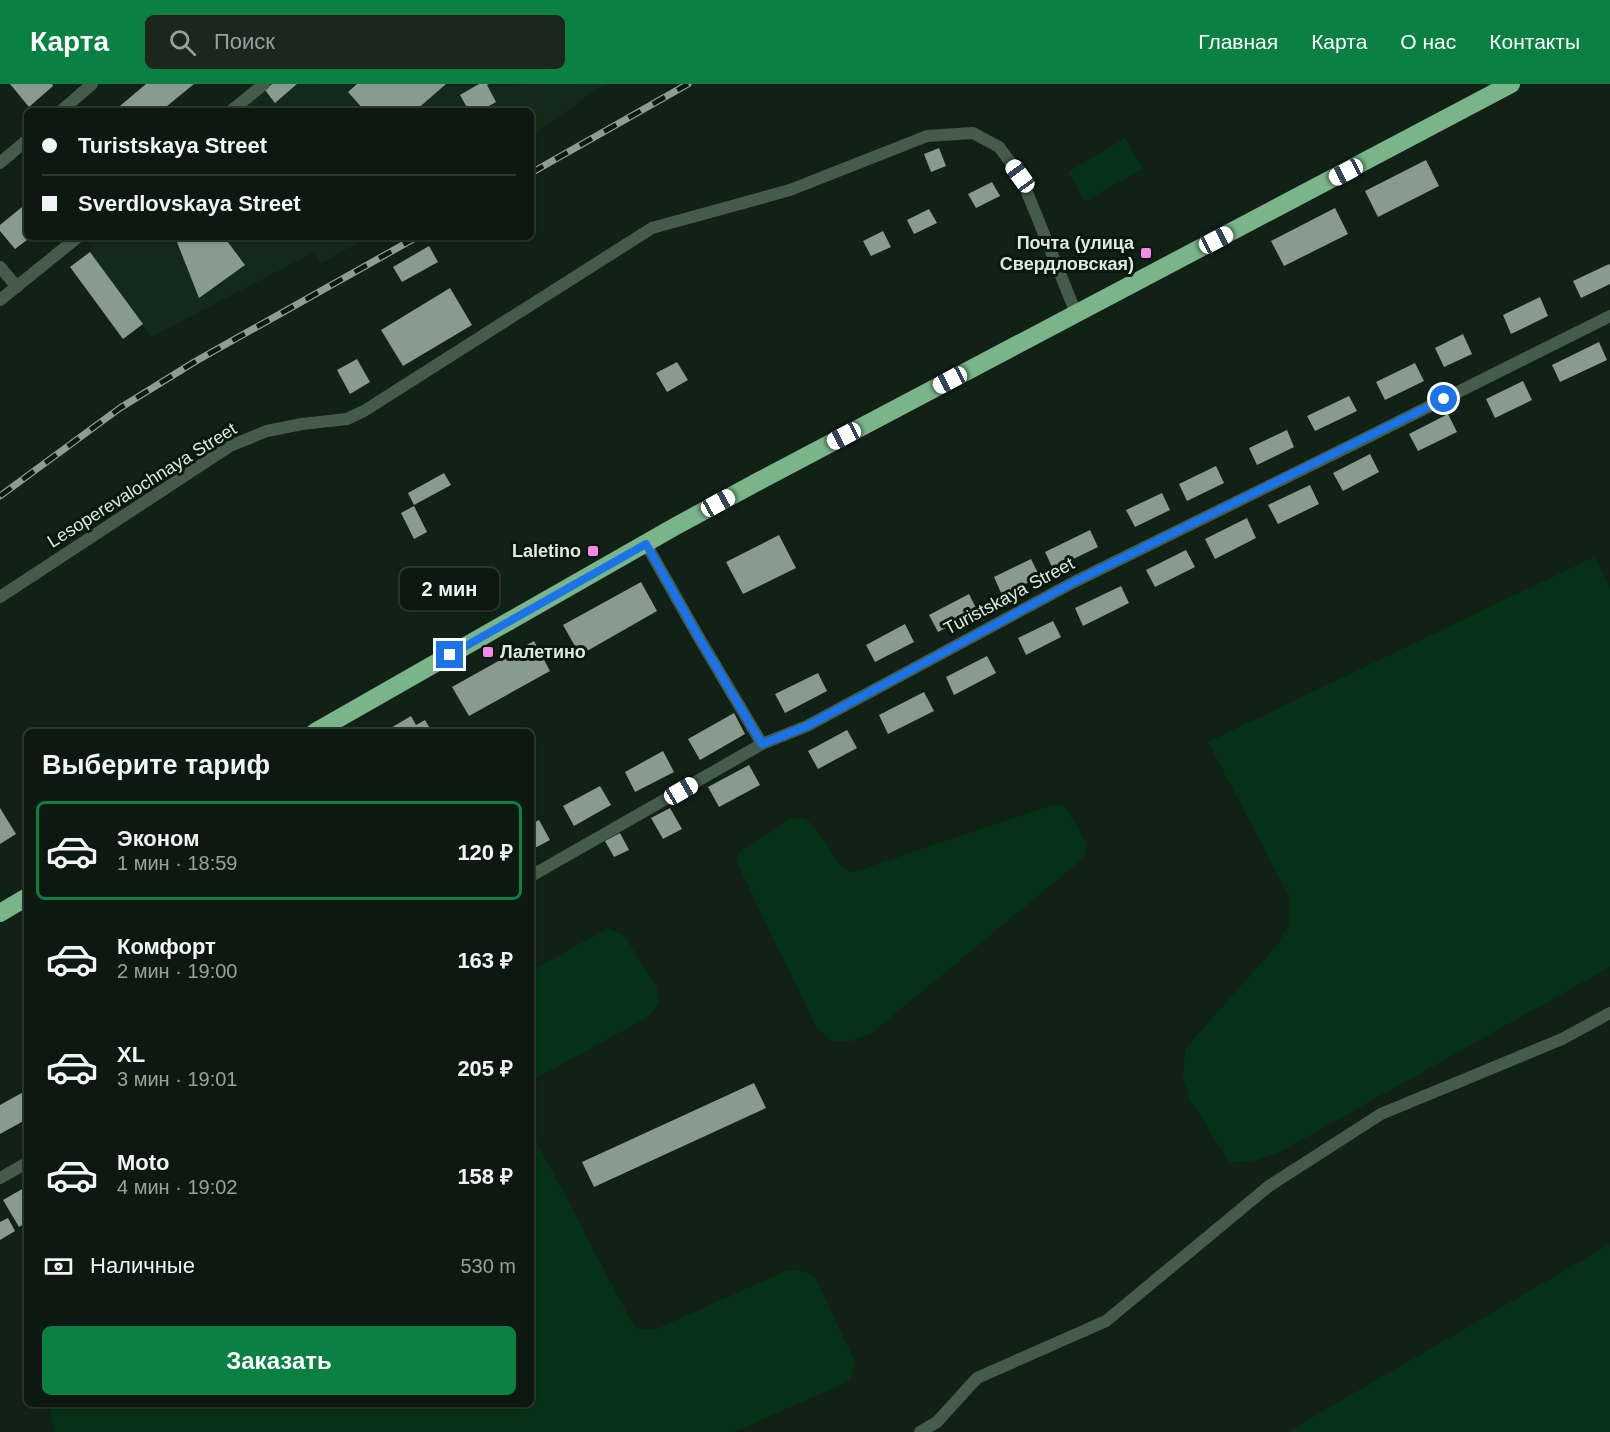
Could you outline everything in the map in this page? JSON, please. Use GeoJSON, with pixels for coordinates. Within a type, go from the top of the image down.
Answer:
{"type":"FeatureCollection","features":[{"type":"Feature","properties":{"kind":"highway"},"geometry":{"type":"LineString","coordinates":[[320,729],[759,481],[1510,84]]}},
{"type":"Feature","properties":{"kind":"highway"},"geometry":{"type":"LineString","coordinates":[[0,913],[24,899]]}},
{"type":"Feature","properties":{"kind":"street"},"geometry":{"type":"LineString","coordinates":[[235,108],[264,84]]}},
{"type":"Feature","properties":{"kind":"street"},"geometry":{"type":"LineString","coordinates":[[64,108],[90,85]]}},
{"type":"Feature","properties":{"kind":"street","name":"Lesoperevalochnaya Street"},"geometry":{"type":"LineString","coordinates":[[0,597],[230,446],[267,431],[347,418],[364,411],[652,228],[790,190],[927,136],[973,133],[999,147],[1020,176],[1076,313]]}},
{"type":"Feature","properties":{"kind":"street"},"geometry":{"type":"LineString","coordinates":[[0,163],[24,143]]}},
{"type":"Feature","properties":{"kind":"street"},"geometry":{"type":"LineString","coordinates":[[0,300],[74,240]]}},
{"type":"Feature","properties":{"kind":"street"},"geometry":{"type":"LineString","coordinates":[[0,267],[17,287]]}},
{"type":"Feature","properties":{"kind":"street","name":"Turistskaya Street"},"geometry":{"type":"LineString","coordinates":[[534,874],[762,744],[807,726],[1074,582],[1610,316]]}},
{"type":"Feature","properties":{"kind":"street"},"geometry":{"type":"LineString","coordinates":[[646,544],[762,744]]}},
{"type":"Feature","properties":{"kind":"street"},"geometry":{"type":"LineString","coordinates":[[920,1432],[937,1422],[977,1378],[1106,1321],[1269,1186],[1381,1114],[1562,1039],[1610,1013]]}},
{"type":"Feature","properties":{"kind":"street"},"geometry":{"type":"LineString","coordinates":[[0,1178],[24,1164]]}},
{"type":"Feature","properties":{"kind":"shaded area"},"geometry":{"type":"Polygon","coordinates":[[[272,84],[604,84],[534,135],[534,108],[244,108],[272,84]]]}},
{"type":"Feature","properties":{"kind":"shaded area"},"geometry":{"type":"Polygon","coordinates":[[[1125,138],[1143,168],[1085,202],[1068,172],[1125,138]]]}},
{"type":"Feature","properties":{"kind":"shaded area"},"geometry":{"type":"Polygon","coordinates":[[[97,240],[363,240],[320,264],[313,253],[151,337],[90,252],[97,240]]]}},
{"type":"Feature","properties":{"kind":"shaded area"},"geometry":{"type":"Polygon","coordinates":[[[1594,557],[1610,588],[1610,967],[1282,1151],[1253,1161],[1229,1162],[1190,1100],[1183,1078],[1185,1049],[1277,945],[1289,924],[1290,898],[1208,742],[1594,557]]]}},
{"type":"Feature","properties":{"kind":"shaded area"},"geometry":{"type":"Polygon","coordinates":[[[1051,805],[1064,805],[1087,844],[1085,857],[872,1033],[852,1041],[831,1041],[816,1027],[739,867],[737,858],[741,850],[791,819],[803,817],[816,830],[837,860],[850,872],[1051,805]]]}},
{"type":"Feature","properties":{"kind":"shaded area"},"geometry":{"type":"Polygon","coordinates":[[[608,928],[625,937],[656,985],[660,999],[655,1009],[646,1018],[534,1079],[534,969],[608,928]]]}},
{"type":"Feature","properties":{"kind":"shaded area"},"geometry":{"type":"Polygon","coordinates":[[[534,1137],[635,1328],[654,1330],[786,1271],[799,1270],[814,1276],[855,1361],[850,1381],[734,1432],[54,1432],[50,1407],[534,1407],[534,1137]]]}},
{"type":"Feature","properties":{"kind":"shaded area"},"geometry":{"type":"Polygon","coordinates":[[[1610,1244],[1610,1432],[1287,1432],[1610,1244]]]}},
{"type":"Feature","properties":{"kind":"building"},"geometry":{"type":"Polygon","coordinates":[[[10,84],[52,84],[53,86],[29,107],[10,84]]]}},
{"type":"Feature","properties":{"kind":"building"},"geometry":{"type":"Polygon","coordinates":[[[146,84],[194,84],[165,108],[118,108],[146,84]]]}},
{"type":"Feature","properties":{"kind":"building"},"geometry":{"type":"Polygon","coordinates":[[[272,84],[297,84],[275,103],[265,90],[272,84]]]}},
{"type":"Feature","properties":{"kind":"building"},"geometry":{"type":"Polygon","coordinates":[[[357,84],[446,84],[418,108],[362,108],[348,92],[357,84]]]}},
{"type":"Feature","properties":{"kind":"building"},"geometry":{"type":"Polygon","coordinates":[[[479,84],[489,84],[487,85],[496,102],[485,108],[467,108],[460,95],[479,84]]]}},
{"type":"Feature","properties":{"kind":"building"},"geometry":{"type":"Polygon","coordinates":[[[939,148],[946,166],[931,172],[924,154],[939,148]]]}},
{"type":"Feature","properties":{"kind":"building"},"geometry":{"type":"Polygon","coordinates":[[[1426,160],[1439,186],[1378,217],[1365,191],[1426,160]]]}},
{"type":"Feature","properties":{"kind":"building"},"geometry":{"type":"Polygon","coordinates":[[[992,182],[1000,196],[976,208],[968,194],[992,182]]]}},
{"type":"Feature","properties":{"kind":"building"},"geometry":{"type":"Polygon","coordinates":[[[24,205],[24,240],[27,240],[15,249],[0,231],[0,225],[24,205]]]}},
{"type":"Feature","properties":{"kind":"building"},"geometry":{"type":"Polygon","coordinates":[[[1335,208],[1348,234],[1284,266],[1271,241],[1335,208]]]}},
{"type":"Feature","properties":{"kind":"building"},"geometry":{"type":"Polygon","coordinates":[[[929,209],[937,223],[914,234],[907,220],[929,209]]]}},
{"type":"Feature","properties":{"kind":"building"},"geometry":{"type":"Polygon","coordinates":[[[883,231],[891,247],[871,256],[863,241],[883,231]]]}},
{"type":"Feature","properties":{"kind":"building"},"geometry":{"type":"Polygon","coordinates":[[[176,240],[226,240],[245,265],[199,298],[176,240]]]}},
{"type":"Feature","properties":{"kind":"building"},"geometry":{"type":"Polygon","coordinates":[[[429,246],[438,262],[402,282],[393,267],[429,246]]]}},
{"type":"Feature","properties":{"kind":"building"},"geometry":{"type":"Polygon","coordinates":[[[90,252],[143,324],[123,339],[70,267],[90,252]]]}},
{"type":"Feature","properties":{"kind":"building"},"geometry":{"type":"Polygon","coordinates":[[[1609,264],[1610,284],[1581,298],[1573,281],[1609,264]]]}},
{"type":"Feature","properties":{"kind":"building"},"geometry":{"type":"Polygon","coordinates":[[[450,288],[472,325],[403,366],[381,330],[450,288]]]}},
{"type":"Feature","properties":{"kind":"building"},"geometry":{"type":"Polygon","coordinates":[[[1540,297],[1548,316],[1511,334],[1503,315],[1540,297]]]}},
{"type":"Feature","properties":{"kind":"building"},"geometry":{"type":"Polygon","coordinates":[[[1463,334],[1472,354],[1444,367],[1435,348],[1463,334]]]}},
{"type":"Feature","properties":{"kind":"building"},"geometry":{"type":"Polygon","coordinates":[[[1599,342],[1607,360],[1560,382],[1552,365],[1599,342]]]}},
{"type":"Feature","properties":{"kind":"building"},"geometry":{"type":"Polygon","coordinates":[[[357,359],[370,382],[350,394],[337,370],[357,359]]]}},
{"type":"Feature","properties":{"kind":"building"},"geometry":{"type":"Polygon","coordinates":[[[677,362],[688,380],[667,392],[656,373],[677,362]]]}},
{"type":"Feature","properties":{"kind":"building"},"geometry":{"type":"Polygon","coordinates":[[[1415,363],[1424,381],[1385,400],[1376,382],[1415,363]]]}},
{"type":"Feature","properties":{"kind":"building"},"geometry":{"type":"Polygon","coordinates":[[[1523,381],[1532,400],[1495,418],[1486,399],[1523,381]]]}},
{"type":"Feature","properties":{"kind":"building"},"geometry":{"type":"Polygon","coordinates":[[[1349,396],[1357,411],[1315,431],[1307,416],[1349,396]]]}},
{"type":"Feature","properties":{"kind":"building"},"geometry":{"type":"Polygon","coordinates":[[[1448,414],[1457,432],[1418,451],[1409,434],[1448,414]]]}},
{"type":"Feature","properties":{"kind":"building"},"geometry":{"type":"Polygon","coordinates":[[[1287,430],[1294,447],[1257,465],[1249,448],[1287,430]]]}},
{"type":"Feature","properties":{"kind":"building"},"geometry":{"type":"Polygon","coordinates":[[[1370,454],[1379,472],[1343,491],[1333,473],[1370,454]]]}},
{"type":"Feature","properties":{"kind":"building"},"geometry":{"type":"Polygon","coordinates":[[[1216,466],[1224,483],[1187,501],[1179,484],[1216,466]]]}},
{"type":"Feature","properties":{"kind":"building"},"geometry":{"type":"Polygon","coordinates":[[[444,473],[451,485],[414,505],[408,493],[444,473]]]}},
{"type":"Feature","properties":{"kind":"building"},"geometry":{"type":"Polygon","coordinates":[[[1310,485],[1319,504],[1278,524],[1268,505],[1310,485]]]}},
{"type":"Feature","properties":{"kind":"building"},"geometry":{"type":"Polygon","coordinates":[[[1162,493],[1170,510],[1135,527],[1126,510],[1162,493]]]}},
{"type":"Feature","properties":{"kind":"building"},"geometry":{"type":"Polygon","coordinates":[[[414,506],[427,532],[414,539],[401,513],[414,506]]]}},
{"type":"Feature","properties":{"kind":"building"},"geometry":{"type":"Polygon","coordinates":[[[1247,518],[1256,538],[1215,559],[1205,539],[1247,518]]]}},
{"type":"Feature","properties":{"kind":"building"},"geometry":{"type":"Polygon","coordinates":[[[1090,530],[1098,547],[1053,569],[1045,552],[1090,530]]]}},
{"type":"Feature","properties":{"kind":"building"},"geometry":{"type":"Polygon","coordinates":[[[779,535],[796,568],[743,594],[726,562],[779,535]]]}},
{"type":"Feature","properties":{"kind":"building"},"geometry":{"type":"Polygon","coordinates":[[[1186,550],[1195,567],[1155,587],[1146,570],[1186,550]]]}},
{"type":"Feature","properties":{"kind":"building"},"geometry":{"type":"Polygon","coordinates":[[[1031,559],[1040,577],[1002,595],[994,577],[1031,559]]]}},
{"type":"Feature","properties":{"kind":"building"},"geometry":{"type":"Polygon","coordinates":[[[641,582],[657,611],[580,655],[563,625],[641,582]]]}},
{"type":"Feature","properties":{"kind":"building"},"geometry":{"type":"Polygon","coordinates":[[[1121,586],[1129,603],[1083,626],[1075,608],[1121,586]]]}},
{"type":"Feature","properties":{"kind":"building"},"geometry":{"type":"Polygon","coordinates":[[[969,594],[978,612],[938,632],[929,615],[969,594]]]}},
{"type":"Feature","properties":{"kind":"building"},"geometry":{"type":"Polygon","coordinates":[[[1053,621],[1061,637],[1026,655],[1018,638],[1053,621]]]}},
{"type":"Feature","properties":{"kind":"building"},"geometry":{"type":"Polygon","coordinates":[[[905,624],[914,642],[875,662],[866,645],[905,624]]]}},
{"type":"Feature","properties":{"kind":"building"},"geometry":{"type":"Polygon","coordinates":[[[534,641],[550,671],[469,716],[452,687],[534,641]]]}},
{"type":"Feature","properties":{"kind":"building"},"geometry":{"type":"Polygon","coordinates":[[[987,656],[996,673],[954,695],[946,677],[987,656]]]}},
{"type":"Feature","properties":{"kind":"building"},"geometry":{"type":"Polygon","coordinates":[[[818,673],[827,691],[785,713],[775,694],[818,673]]]}},
{"type":"Feature","properties":{"kind":"building"},"geometry":{"type":"Polygon","coordinates":[[[924,692],[934,711],[888,734],[879,715],[924,692]]]}},
{"type":"Feature","properties":{"kind":"building"},"geometry":{"type":"Polygon","coordinates":[[[734,713],[745,734],[700,760],[688,739],[734,713]]]}},
{"type":"Feature","properties":{"kind":"building"},"geometry":{"type":"Polygon","coordinates":[[[411,716],[416,725],[425,720],[430,729],[389,729],[411,716]]]}},
{"type":"Feature","properties":{"kind":"building"},"geometry":{"type":"Polygon","coordinates":[[[847,730],[857,748],[818,769],[808,751],[847,730]]]}},
{"type":"Feature","properties":{"kind":"building"},"geometry":{"type":"Polygon","coordinates":[[[663,751],[674,772],[635,792],[625,772],[663,751]]]}},
{"type":"Feature","properties":{"kind":"building"},"geometry":{"type":"Polygon","coordinates":[[[749,765],[760,785],[719,807],[708,787],[749,765]]]}},
{"type":"Feature","properties":{"kind":"building"},"geometry":{"type":"Polygon","coordinates":[[[600,786],[611,805],[574,826],[563,806],[600,786]]]}},
{"type":"Feature","properties":{"kind":"building"},"geometry":{"type":"Polygon","coordinates":[[[0,808],[16,834],[0,844],[0,808]]]}},
{"type":"Feature","properties":{"kind":"building"},"geometry":{"type":"Polygon","coordinates":[[[670,808],[682,829],[663,839],[651,818],[670,808]]]}},
{"type":"Feature","properties":{"kind":"building"},"geometry":{"type":"Polygon","coordinates":[[[539,820],[550,840],[534,848],[534,822],[539,820]]]}},
{"type":"Feature","properties":{"kind":"building"},"geometry":{"type":"Polygon","coordinates":[[[620,833],[629,850],[614,857],[605,841],[620,833]]]}},
{"type":"Feature","properties":{"kind":"building"},"geometry":{"type":"Polygon","coordinates":[[[754,1083],[766,1108],[594,1187],[582,1162],[754,1083]]]}},
{"type":"Feature","properties":{"kind":"building"},"geometry":{"type":"Polygon","coordinates":[[[24,1092],[24,1121],[0,1134],[0,1105],[24,1092]]]}},
{"type":"Feature","properties":{"kind":"building"},"geometry":{"type":"Polygon","coordinates":[[[24,1188],[24,1224],[19,1227],[3,1200],[24,1188]]]}},
{"type":"Feature","properties":{"kind":"building"},"geometry":{"type":"Polygon","coordinates":[[[8,1218],[15,1231],[0,1240],[0,1222],[8,1218]]]}},
{"type":"Feature","properties":{"kind":"railway"},"geometry":{"type":"LineString","coordinates":[[534,171],[688,84]]}},
{"type":"Feature","properties":{"kind":"railway"},"geometry":{"type":"LineString","coordinates":[[0,496],[120,408],[196,361],[412,240]]}},
{"type":"Feature","properties":{"kind":"place","name":"Почта (улица Свердловская)"},"geometry":{"type":"Point","coordinates":[1146,253]}},
{"type":"Feature","properties":{"kind":"place","name":"Laletino"},"geometry":{"type":"Point","coordinates":[593,551]}},
{"type":"Feature","properties":{"kind":"place","name":"Лалетино"},"geometry":{"type":"Point","coordinates":[488,652]}},
{"type":"Feature","properties":{"kind":"route"},"geometry":{"type":"LineString","coordinates":[[450,655],[646,544],[762,744],[807,726],[1074,582],[1444,399]]}}]}
